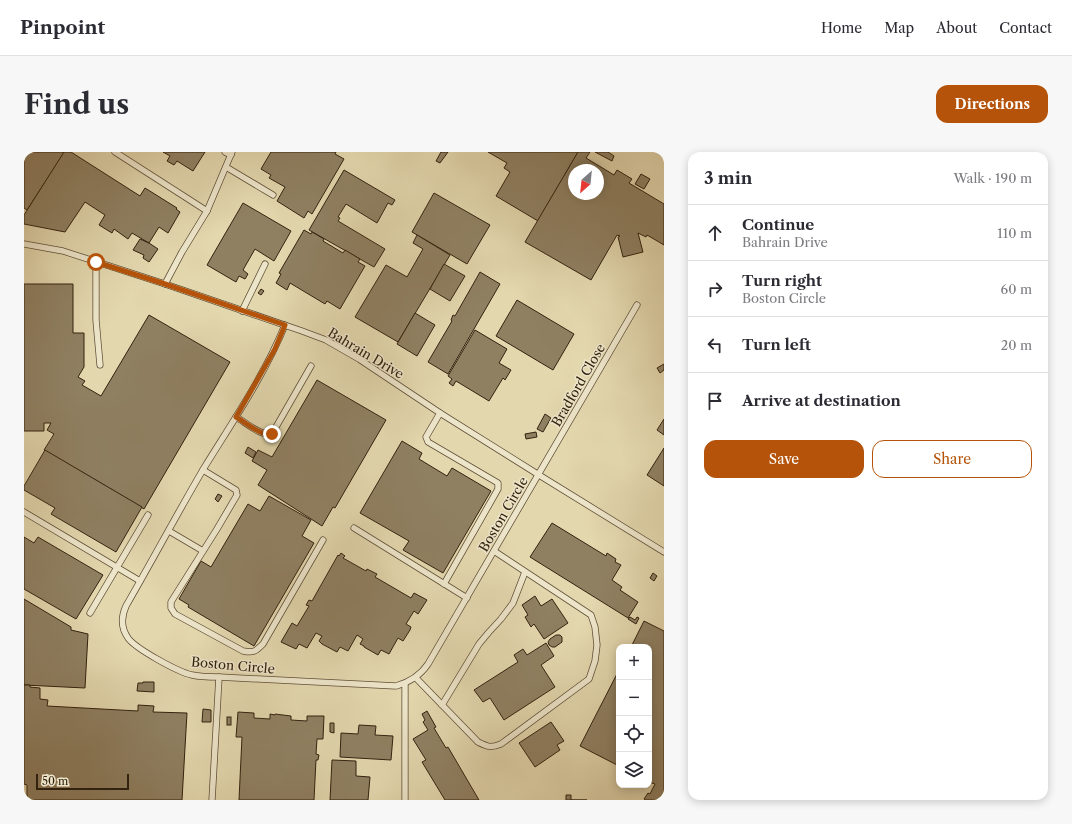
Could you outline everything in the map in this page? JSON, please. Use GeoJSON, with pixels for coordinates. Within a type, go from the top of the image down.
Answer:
{"type":"FeatureCollection","features":[{"type":"Feature","properties":{"kind":"lane"},"geometry":{"type":"LineString","coordinates":[[115,152],[207,211]]}},
{"type":"Feature","properties":{"kind":"lane"},"geometry":{"type":"LineString","coordinates":[[165,284],[207,211],[231,154],[225,152]]}},
{"type":"Feature","properties":{"kind":"lane"},"geometry":{"type":"LineString","coordinates":[[226,166],[273,195]]}},
{"type":"Feature","properties":{"kind":"lane","name":"Bahrain Drive"},"geometry":{"type":"LineString","coordinates":[[24,244],[63,252],[96,262],[165,284],[320,338],[359,359],[440,413],[664,552]]}},
{"type":"Feature","properties":{"kind":"lane"},"geometry":{"type":"LineString","coordinates":[[96,262],[96,320],[100,365]]}},
{"type":"Feature","properties":{"kind":"lane"},"geometry":{"type":"LineString","coordinates":[[242,311],[265,264]]}},
{"type":"Feature","properties":{"kind":"lane","name":"Bradford Close"},"geometry":{"type":"LineString","coordinates":[[538,475],[637,305]]}},
{"type":"Feature","properties":{"kind":"lane","name":"Boston Circle"},"geometry":{"type":"LineString","coordinates":[[285,325],[275,349],[140,581],[123,614],[122,624],[128,639],[167,665],[190,675],[385,686],[406,684],[416,678],[428,664],[538,475]]}},
{"type":"Feature","properties":{"kind":"lane"},"geometry":{"type":"LineString","coordinates":[[236,417],[262,433],[272,434],[311,366]]}},
{"type":"Feature","properties":{"kind":"lane"},"geometry":{"type":"LineString","coordinates":[[440,413],[426,437],[428,442],[498,483],[498,489],[444,584]]}},
{"type":"Feature","properties":{"kind":"lane"},"geometry":{"type":"LineString","coordinates":[[204,470],[236,490],[236,495],[170,602],[171,608],[175,614],[243,651],[251,653],[257,650],[262,644],[323,540]]}},
{"type":"Feature","properties":{"kind":"lane"},"geometry":{"type":"LineString","coordinates":[[24,512],[140,581]]}},
{"type":"Feature","properties":{"kind":"lane"},"geometry":{"type":"LineString","coordinates":[[90,613],[148,515]]}},
{"type":"Feature","properties":{"kind":"lane"},"geometry":{"type":"LineString","coordinates":[[354,528],[467,598]]}},
{"type":"Feature","properties":{"kind":"lane"},"geometry":{"type":"LineString","coordinates":[[169,531],[203,550]]}},
{"type":"Feature","properties":{"kind":"lane"},"geometry":{"type":"LineString","coordinates":[[416,678],[478,742],[485,746],[493,747],[501,744],[589,679],[595,661],[597,645],[595,627],[591,615],[494,552]]}},
{"type":"Feature","properties":{"kind":"lane"},"geometry":{"type":"LineString","coordinates":[[442,705],[479,644],[514,603],[525,572]]}},
{"type":"Feature","properties":{"kind":"lane"},"geometry":{"type":"LineString","coordinates":[[212,800],[219,677]]}},
{"type":"Feature","properties":{"kind":"lane"},"geometry":{"type":"LineString","coordinates":[[405,800],[406,684]]}},
{"type":"Feature","properties":{"kind":"building"},"geometry":{"type":"Polygon","coordinates":[[[24,152],[64,153],[27,210],[24,208],[24,152]]]}},
{"type":"Feature","properties":{"kind":"building"},"geometry":{"type":"Polygon","coordinates":[[[64,152],[71,152],[140,196],[145,188],[177,208],[176,209],[180,212],[168,233],[159,227],[149,243],[132,233],[128,239],[114,229],[112,233],[99,225],[105,215],[85,202],[65,232],[24,224],[24,215],[64,152]]]}},
{"type":"Feature","properties":{"kind":"building"},"geometry":{"type":"Polygon","coordinates":[[[163,152],[205,152],[193,171],[177,161],[174,165],[167,161],[170,156],[163,152]]]}},
{"type":"Feature","properties":{"kind":"building"},"geometry":{"type":"Polygon","coordinates":[[[271,152],[336,152],[335,154],[344,159],[312,214],[308,211],[304,218],[277,201],[285,187],[269,178],[271,175],[261,169],[271,152]]]}},
{"type":"Feature","properties":{"kind":"building"},"geometry":{"type":"Polygon","coordinates":[[[441,152],[448,152],[440,163],[436,161],[441,152]]]}},
{"type":"Feature","properties":{"kind":"building"},"geometry":{"type":"Polygon","coordinates":[[[488,152],[578,152],[571,164],[568,164],[568,169],[538,221],[496,196],[510,172],[504,168],[507,163],[488,152]]]}},
{"type":"Feature","properties":{"kind":"building"},"geometry":{"type":"Polygon","coordinates":[[[578,152],[590,152],[586,158],[596,164],[571,164],[578,152]]]}},
{"type":"Feature","properties":{"kind":"building"},"geometry":{"type":"Polygon","coordinates":[[[595,152],[608,152],[614,156],[612,161],[595,152]]]}},
{"type":"Feature","properties":{"kind":"building"},"geometry":{"type":"Polygon","coordinates":[[[568,169],[568,200],[604,200],[604,169],[614,175],[617,170],[632,179],[629,183],[664,204],[664,245],[647,235],[646,237],[638,233],[643,252],[623,257],[618,237],[620,236],[617,235],[591,280],[525,242],[568,169]]]}},
{"type":"Feature","properties":{"kind":"building"},"geometry":{"type":"Polygon","coordinates":[[[344,170],[395,200],[392,205],[388,203],[377,223],[346,204],[338,217],[340,218],[338,221],[385,249],[374,267],[309,230],[344,170]]]}},
{"type":"Feature","properties":{"kind":"building"},"geometry":{"type":"Polygon","coordinates":[[[641,174],[650,179],[644,189],[635,184],[641,174]]]}},
{"type":"Feature","properties":{"kind":"building"},"geometry":{"type":"Polygon","coordinates":[[[434,193],[490,225],[467,264],[412,232],[434,193]]]}},
{"type":"Feature","properties":{"kind":"building"},"geometry":{"type":"Polygon","coordinates":[[[243,203],[291,231],[274,261],[255,249],[243,270],[248,274],[245,279],[239,276],[236,282],[207,265],[243,203]]]}},
{"type":"Feature","properties":{"kind":"building"},"geometry":{"type":"Polygon","coordinates":[[[304,230],[311,234],[312,232],[324,239],[323,241],[343,253],[345,250],[360,259],[358,262],[365,266],[340,309],[327,301],[325,304],[290,283],[287,290],[276,283],[281,274],[279,273],[304,230]]]}},
{"type":"Feature","properties":{"kind":"building"},"geometry":{"type":"Polygon","coordinates":[[[417,235],[450,255],[398,342],[355,317],[386,265],[407,277],[423,249],[413,243],[417,235]]]}},
{"type":"Feature","properties":{"kind":"building"},"geometry":{"type":"Polygon","coordinates":[[[140,239],[158,249],[149,262],[143,258],[144,255],[133,250],[140,239]]]}},
{"type":"Feature","properties":{"kind":"building"},"geometry":{"type":"Polygon","coordinates":[[[444,264],[465,276],[450,301],[430,289],[444,264]]]}},
{"type":"Feature","properties":{"kind":"building"},"geometry":{"type":"Polygon","coordinates":[[[480,272],[500,284],[448,374],[428,362],[452,321],[453,315],[455,316],[480,272]]]}},
{"type":"Feature","properties":{"kind":"building"},"geometry":{"type":"Polygon","coordinates":[[[24,284],[73,284],[73,333],[84,333],[84,367],[78,377],[85,381],[82,385],[101,396],[149,315],[230,362],[144,509],[44,450],[54,434],[47,430],[51,423],[44,423],[44,431],[24,431],[24,284]]]}},
{"type":"Feature","properties":{"kind":"building"},"geometry":{"type":"Polygon","coordinates":[[[261,289],[264,291],[261,295],[258,293],[261,289]]]}},
{"type":"Feature","properties":{"kind":"building"},"geometry":{"type":"Polygon","coordinates":[[[517,300],[574,334],[553,370],[496,336],[517,300]]]}},
{"type":"Feature","properties":{"kind":"building"},"geometry":{"type":"Polygon","coordinates":[[[415,313],[435,325],[417,356],[397,344],[415,313]]]}},
{"type":"Feature","properties":{"kind":"building"},"geometry":{"type":"Polygon","coordinates":[[[475,330],[507,349],[499,363],[511,370],[505,380],[503,378],[489,401],[456,381],[453,386],[449,383],[452,379],[448,376],[475,330]]]}},
{"type":"Feature","properties":{"kind":"building"},"geometry":{"type":"Polygon","coordinates":[[[664,364],[664,370],[660,373],[657,368],[664,364]]]}},
{"type":"Feature","properties":{"kind":"building"},"geometry":{"type":"Polygon","coordinates":[[[317,380],[386,420],[335,508],[333,507],[322,526],[258,485],[267,470],[252,461],[258,450],[272,457],[317,380]]]}},
{"type":"Feature","properties":{"kind":"building"},"geometry":{"type":"Polygon","coordinates":[[[545,414],[551,418],[543,432],[537,429],[545,414]]]}},
{"type":"Feature","properties":{"kind":"building"},"geometry":{"type":"Polygon","coordinates":[[[664,419],[664,435],[657,430],[664,419]]]}},
{"type":"Feature","properties":{"kind":"building"},"geometry":{"type":"Polygon","coordinates":[[[536,432],[537,437],[526,439],[525,434],[536,432]]]}},
{"type":"Feature","properties":{"kind":"building"},"geometry":{"type":"Polygon","coordinates":[[[402,441],[422,453],[419,459],[447,476],[452,468],[491,491],[443,573],[403,550],[409,541],[360,513],[402,441]]]}},
{"type":"Feature","properties":{"kind":"building"},"geometry":{"type":"Polygon","coordinates":[[[248,447],[256,452],[253,458],[245,453],[248,447]]]}},
{"type":"Feature","properties":{"kind":"building"},"geometry":{"type":"Polygon","coordinates":[[[664,448],[664,486],[647,475],[664,448]]]}},
{"type":"Feature","properties":{"kind":"building"},"geometry":{"type":"Polygon","coordinates":[[[45,450],[142,507],[116,552],[51,514],[55,508],[24,490],[24,486],[45,450]]]}},
{"type":"Feature","properties":{"kind":"building"},"geometry":{"type":"Polygon","coordinates":[[[218,494],[222,496],[218,502],[215,499],[218,494]]]}},
{"type":"Feature","properties":{"kind":"building"},"geometry":{"type":"Polygon","coordinates":[[[269,496],[311,520],[302,536],[314,543],[254,646],[188,607],[189,605],[179,599],[201,561],[211,567],[248,504],[260,511],[269,496]]]}},
{"type":"Feature","properties":{"kind":"building"},"geometry":{"type":"Polygon","coordinates":[[[552,523],[606,556],[607,553],[616,559],[615,562],[621,565],[612,580],[622,587],[620,590],[638,602],[628,618],[530,557],[552,523]]]}},
{"type":"Feature","properties":{"kind":"building"},"geometry":{"type":"Polygon","coordinates":[[[24,537],[34,543],[38,537],[103,575],[76,619],[24,589],[24,537]]]}},
{"type":"Feature","properties":{"kind":"building"},"geometry":{"type":"Polygon","coordinates":[[[341,553],[345,556],[343,558],[366,571],[367,569],[377,574],[375,577],[411,598],[414,593],[427,600],[418,614],[414,611],[406,624],[411,627],[410,630],[403,641],[398,638],[389,654],[381,650],[378,655],[364,647],[360,644],[363,639],[357,635],[348,651],[340,647],[337,652],[322,644],[319,641],[322,636],[316,633],[307,648],[299,644],[296,649],[281,642],[292,623],[297,626],[309,606],[306,605],[309,600],[312,601],[338,555],[339,556],[341,553]]]}},
{"type":"Feature","properties":{"kind":"building"},"geometry":{"type":"Polygon","coordinates":[[[653,573],[657,576],[654,581],[650,578],[653,573]]]}},
{"type":"Feature","properties":{"kind":"building"},"geometry":{"type":"Polygon","coordinates":[[[535,596],[541,606],[552,599],[568,623],[544,639],[534,624],[531,627],[525,617],[528,615],[522,605],[535,596]]]}},
{"type":"Feature","properties":{"kind":"building"},"geometry":{"type":"Polygon","coordinates":[[[24,599],[71,627],[71,630],[88,634],[85,688],[24,685],[24,599]]]}},
{"type":"Feature","properties":{"kind":"building"},"geometry":{"type":"Polygon","coordinates":[[[630,617],[635,620],[637,617],[639,618],[636,624],[628,619],[630,617]]]}},
{"type":"Feature","properties":{"kind":"building"},"geometry":{"type":"Polygon","coordinates":[[[644,621],[664,631],[664,800],[644,799],[648,793],[650,794],[655,784],[652,783],[652,644],[632,644],[644,621]]]}},
{"type":"Feature","properties":{"kind":"building"},"geometry":{"type":"Polygon","coordinates":[[[556,635],[560,635],[562,637],[562,642],[555,647],[552,647],[548,642],[556,635]]]}},
{"type":"Feature","properties":{"kind":"building"},"geometry":{"type":"Polygon","coordinates":[[[546,643],[554,656],[541,665],[555,687],[504,720],[490,698],[483,702],[474,690],[518,662],[514,655],[523,649],[527,655],[546,643]]]}},
{"type":"Feature","properties":{"kind":"building"},"geometry":{"type":"Polygon","coordinates":[[[616,676],[616,764],[580,746],[616,676]]]}},
{"type":"Feature","properties":{"kind":"building"},"geometry":{"type":"Polygon","coordinates":[[[154,682],[154,692],[137,691],[138,683],[154,682]]]}},
{"type":"Feature","properties":{"kind":"building"},"geometry":{"type":"Polygon","coordinates":[[[24,685],[40,688],[40,699],[48,700],[47,706],[138,711],[138,705],[154,706],[153,712],[187,713],[182,800],[27,800],[27,785],[24,784],[24,685]]]}},
{"type":"Feature","properties":{"kind":"building"},"geometry":{"type":"Polygon","coordinates":[[[203,709],[211,710],[211,722],[202,722],[203,709]]]}},
{"type":"Feature","properties":{"kind":"building"},"geometry":{"type":"Polygon","coordinates":[[[427,711],[436,727],[434,728],[446,748],[448,747],[479,800],[445,800],[422,762],[426,760],[413,739],[428,730],[423,722],[425,720],[422,714],[427,711]]]}},
{"type":"Feature","properties":{"kind":"building"},"geometry":{"type":"Polygon","coordinates":[[[238,712],[254,713],[254,718],[270,719],[270,714],[275,714],[291,716],[291,720],[307,721],[307,716],[324,716],[323,739],[317,739],[316,754],[319,755],[318,760],[316,760],[314,800],[239,800],[242,737],[236,737],[238,712]]]}},
{"type":"Feature","properties":{"kind":"building"},"geometry":{"type":"Polygon","coordinates":[[[227,717],[231,717],[231,725],[227,725],[227,717]]]}},
{"type":"Feature","properties":{"kind":"building"},"geometry":{"type":"Polygon","coordinates":[[[551,722],[564,741],[557,745],[560,750],[535,767],[519,743],[551,722]]]}},
{"type":"Feature","properties":{"kind":"building"},"geometry":{"type":"Polygon","coordinates":[[[330,723],[334,723],[334,733],[330,732],[330,723]]]}},
{"type":"Feature","properties":{"kind":"building"},"geometry":{"type":"Polygon","coordinates":[[[359,725],[376,726],[375,735],[393,736],[391,760],[340,757],[341,733],[358,734],[359,725]]]}},
{"type":"Feature","properties":{"kind":"building"},"geometry":{"type":"Polygon","coordinates":[[[332,760],[356,761],[356,776],[370,777],[368,800],[330,800],[332,760]]]}},
{"type":"Feature","properties":{"kind":"building"},"geometry":{"type":"Polygon","coordinates":[[[566,795],[571,795],[571,800],[566,800],[566,795]]]}},
{"type":"Feature","properties":{"kind":"route"},"geometry":{"type":"LineString","coordinates":[[96,262],[285,325],[275,349],[236,417],[266,435],[272,434]]}}]}
